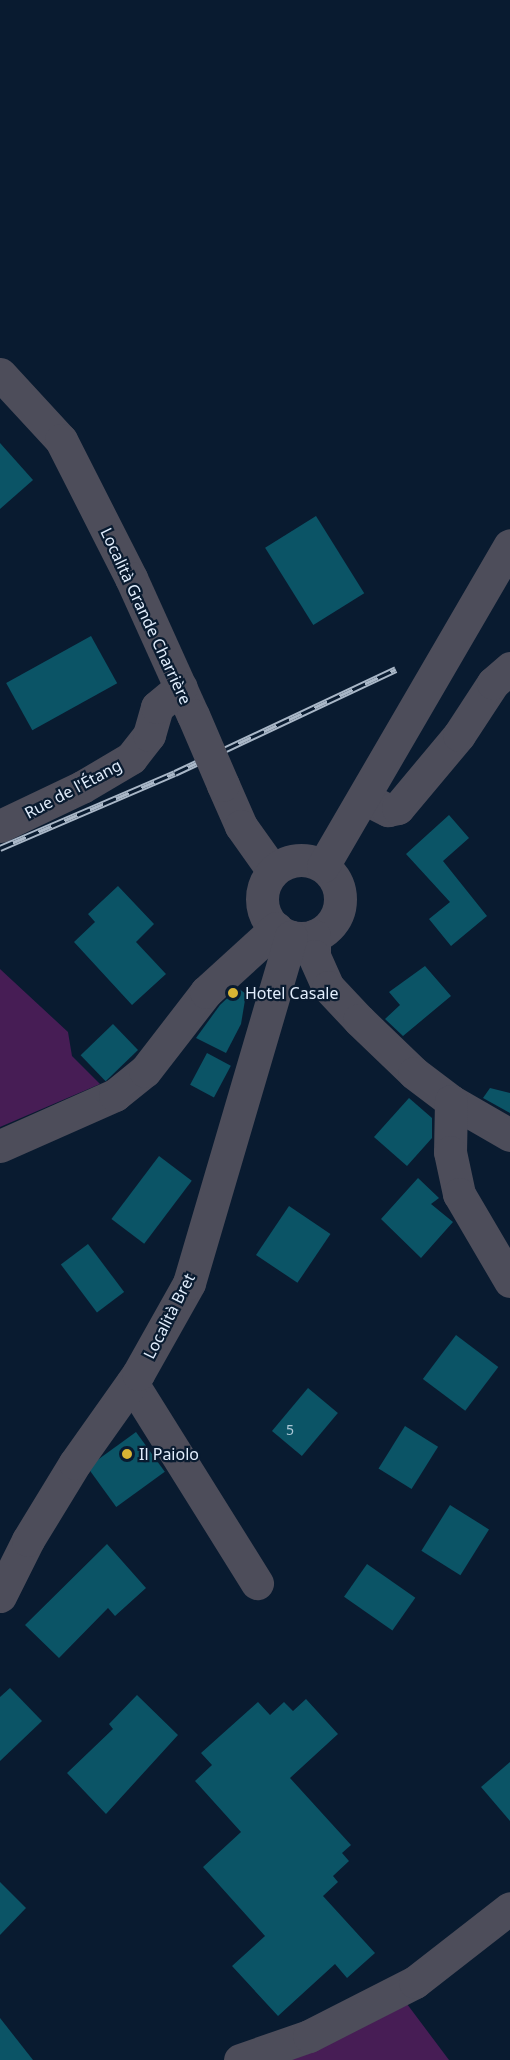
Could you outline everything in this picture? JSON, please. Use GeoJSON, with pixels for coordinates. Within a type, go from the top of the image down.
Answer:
{"type":"FeatureCollection","features":[{"type":"Feature","properties":{"kind":"street","name":"Località Grande Charrière"},"geometry":{"type":"LineString","coordinates":[[0,374],[61,440],[131,578],[250,841],[273,871]]}},
{"type":"Feature","properties":{"kind":"street"},"geometry":{"type":"LineString","coordinates":[[322,866],[364,798],[510,545]]}},
{"type":"Feature","properties":{"kind":"street"},"geometry":{"type":"LineString","coordinates":[[364,798],[388,810],[398,808],[459,735],[493,683],[510,668]]}},
{"type":"Feature","properties":{"kind":"street","name":"Rue de l'Étang"},"geometry":{"type":"LineString","coordinates":[[0,826],[82,787],[132,758],[149,735],[157,707],[187,701]]}},
{"type":"Feature","properties":{"kind":"street"},"geometry":{"type":"LineString","coordinates":[[0,1146],[122,1089],[145,1071],[206,992],[293,933],[333,921],[340,897],[332,874],[322,866],[297,859],[273,871],[265,882],[262,907],[293,933],[314,956],[328,987],[414,1073],[451,1101],[510,1136]]}},
{"type":"Feature","properties":{"kind":"street","name":"Località Bret"},"geometry":{"type":"LineString","coordinates":[[0,1596],[75,1463],[132,1383],[189,1283],[268,1006],[293,933]]}},
{"type":"Feature","properties":{"kind":"street"},"geometry":{"type":"LineString","coordinates":[[268,1006],[290,992],[310,986],[328,987]]}},
{"type":"Feature","properties":{"kind":"street"},"geometry":{"type":"LineString","coordinates":[[451,1101],[450,1152],[459,1194],[510,1281]]}},
{"type":"Feature","properties":{"kind":"street"},"geometry":{"type":"LineString","coordinates":[[132,1383],[257,1583]]}},
{"type":"Feature","properties":{"kind":"street"},"geometry":{"type":"LineString","coordinates":[[240,2060],[309,2036],[415,1982],[510,1908]]}},
{"type":"Feature","properties":{"kind":"shaded area"},"geometry":{"type":"Polygon","coordinates":[[[0,969],[68,1032],[72,1056],[100,1084],[0,1127],[0,969]]]}},
{"type":"Feature","properties":{"kind":"shaded area"},"geometry":{"type":"Polygon","coordinates":[[[404,2000],[449,2060],[276,2060],[404,2000]]]}},
{"type":"Feature","properties":{"kind":"building"},"geometry":{"type":"Polygon","coordinates":[[[0,443],[33,480],[0,509],[0,443]]]}},
{"type":"Feature","properties":{"kind":"building"},"geometry":{"type":"Polygon","coordinates":[[[316,516],[364,593],[313,625],[265,548],[316,516]]]}},
{"type":"Feature","properties":{"kind":"building"},"geometry":{"type":"Polygon","coordinates":[[[91,636],[117,683],[32,730],[6,683],[91,636]]]}},
{"type":"Feature","properties":{"kind":"building"},"geometry":{"type":"Polygon","coordinates":[[[449,815],[469,838],[443,861],[487,916],[451,946],[429,919],[450,902],[406,854],[449,815]]]}},
{"type":"Feature","properties":{"kind":"building"},"geometry":{"type":"Polygon","coordinates":[[[118,886],[154,924],[136,942],[166,974],[132,1005],[74,942],[95,922],[88,914],[118,886]]]}},
{"type":"Feature","properties":{"kind":"building"},"geometry":{"type":"Polygon","coordinates":[[[425,966],[451,996],[403,1036],[385,1019],[400,1005],[389,992],[425,966]]]}},
{"type":"Feature","properties":{"kind":"building"},"geometry":{"type":"Polygon","coordinates":[[[238,988],[246,994],[241,1024],[226,1053],[196,1038],[220,1005],[238,988]]]}},
{"type":"Feature","properties":{"kind":"building"},"geometry":{"type":"Polygon","coordinates":[[[113,1024],[138,1050],[106,1081],[81,1055],[113,1024]]]}},
{"type":"Feature","properties":{"kind":"building"},"geometry":{"type":"Polygon","coordinates":[[[207,1053],[231,1066],[214,1097],[190,1085],[207,1053]]]}},
{"type":"Feature","properties":{"kind":"building"},"geometry":{"type":"Polygon","coordinates":[[[490,1088],[510,1093],[510,1113],[483,1098],[490,1088]]]}},
{"type":"Feature","properties":{"kind":"building"},"geometry":{"type":"Polygon","coordinates":[[[409,1098],[432,1118],[432,1138],[407,1166],[374,1137],[409,1098]]]}},
{"type":"Feature","properties":{"kind":"building"},"geometry":{"type":"Polygon","coordinates":[[[159,1156],[192,1181],[144,1244],[111,1219],[159,1156]]]}},
{"type":"Feature","properties":{"kind":"building"},"geometry":{"type":"Polygon","coordinates":[[[418,1178],[439,1198],[431,1204],[453,1222],[421,1258],[381,1219],[418,1178]]]}},
{"type":"Feature","properties":{"kind":"building"},"geometry":{"type":"Polygon","coordinates":[[[289,1206],[330,1234],[297,1283],[256,1255],[289,1206]]]}},
{"type":"Feature","properties":{"kind":"building"},"geometry":{"type":"Polygon","coordinates":[[[88,1244],[124,1292],[97,1312],[61,1264],[88,1244]]]}},
{"type":"Feature","properties":{"kind":"building"},"geometry":{"type":"Polygon","coordinates":[[[456,1335],[498,1367],[465,1411],[423,1379],[456,1335]]]}},
{"type":"Feature","properties":{"kind":"building"},"geometry":{"type":"Polygon","coordinates":[[[308,1388],[338,1413],[302,1456],[272,1431],[308,1388]]]}},
{"type":"Feature","properties":{"kind":"building"},"geometry":{"type":"Polygon","coordinates":[[[405,1426],[438,1447],[412,1489],[379,1468],[405,1426]]]}},
{"type":"Feature","properties":{"kind":"building"},"geometry":{"type":"Polygon","coordinates":[[[136,1432],[165,1472],[116,1507],[87,1467],[136,1432]]]}},
{"type":"Feature","properties":{"kind":"building"},"geometry":{"type":"Polygon","coordinates":[[[450,1505],[489,1529],[460,1575],[421,1551],[450,1505]]]}},
{"type":"Feature","properties":{"kind":"building"},"geometry":{"type":"Polygon","coordinates":[[[107,1544],[146,1588],[115,1616],[108,1608],[59,1658],[25,1625],[107,1544]]]}},
{"type":"Feature","properties":{"kind":"building"},"geometry":{"type":"Polygon","coordinates":[[[367,1564],[415,1598],[392,1631],[344,1597],[367,1564]]]}},
{"type":"Feature","properties":{"kind":"building"},"geometry":{"type":"Polygon","coordinates":[[[10,1688],[42,1721],[0,1761],[0,1697],[10,1688]]]}},
{"type":"Feature","properties":{"kind":"building"},"geometry":{"type":"Polygon","coordinates":[[[137,1695],[178,1735],[106,1814],[67,1773],[113,1729],[109,1724],[137,1695]]]}},
{"type":"Feature","properties":{"kind":"building"},"geometry":{"type":"Polygon","coordinates":[[[306,1699],[338,1734],[290,1778],[351,1845],[342,1853],[349,1861],[333,1876],[338,1882],[323,1896],[375,1953],[347,1978],[335,1964],[278,2016],[232,1966],[265,1936],[203,1867],[241,1832],[195,1781],[212,1765],[201,1753],[258,1702],[270,1715],[284,1702],[293,1711],[306,1699]]]}},
{"type":"Feature","properties":{"kind":"building"},"geometry":{"type":"Polygon","coordinates":[[[510,1762],[510,1821],[481,1787],[510,1762]]]}},
{"type":"Feature","properties":{"kind":"building"},"geometry":{"type":"Polygon","coordinates":[[[0,1882],[26,1908],[0,1935],[0,1882]]]}},
{"type":"Feature","properties":{"kind":"building"},"geometry":{"type":"Polygon","coordinates":[[[0,2018],[33,2060],[0,2060],[0,2018]]]}},
{"type":"Feature","properties":{"kind":"railway"},"geometry":{"type":"LineString","coordinates":[[0,848],[175,773],[396,669]]}},
{"type":"Feature","properties":{"kind":"place","name":"Hotel Casale"},"geometry":{"type":"Point","coordinates":[233,993]}},
{"type":"Feature","properties":{"kind":"place","name":"Il Paiolo"},"geometry":{"type":"Point","coordinates":[127,1454]}}]}
